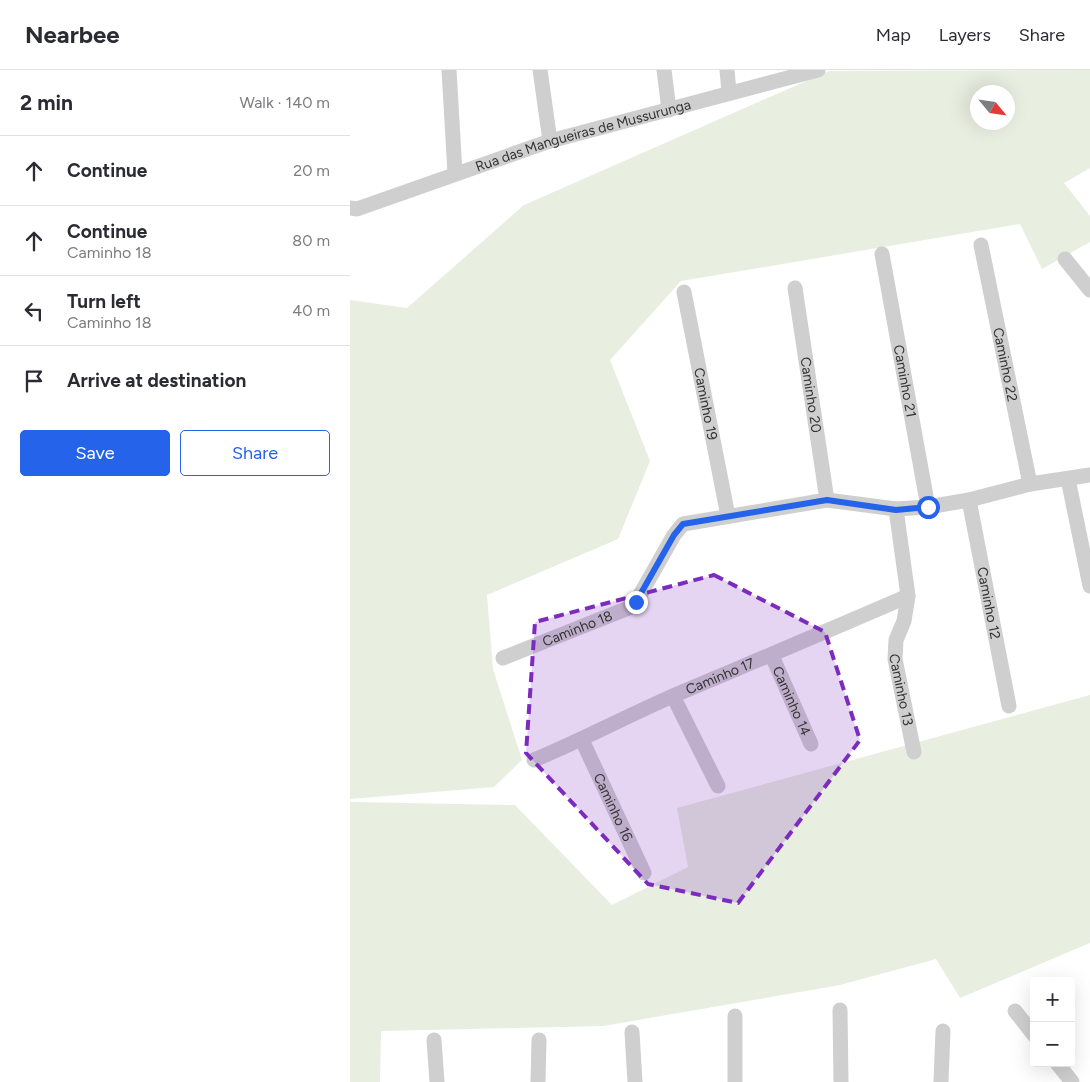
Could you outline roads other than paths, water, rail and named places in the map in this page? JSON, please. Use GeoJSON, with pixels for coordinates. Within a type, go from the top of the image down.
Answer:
{"type":"FeatureCollection","features":[{"type":"Feature","properties":{"kind":"street"},"geometry":{"type":"LineString","coordinates":[[449,70],[455,173]]}},
{"type":"Feature","properties":{"kind":"street"},"geometry":{"type":"LineString","coordinates":[[540,70],[550,140]]}},
{"type":"Feature","properties":{"kind":"street"},"geometry":{"type":"LineString","coordinates":[[664,70],[669,110]]}},
{"type":"Feature","properties":{"kind":"street"},"geometry":{"type":"LineString","coordinates":[[727,70],[729,92]]}},
{"type":"Feature","properties":{"kind":"street","name":"Rua das Mangueiras de Mussurunga"},"geometry":{"type":"LineString","coordinates":[[350,208],[357,209],[550,140],[818,70]]}},
{"type":"Feature","properties":{"kind":"street","name":"Caminho 22"},"geometry":{"type":"LineString","coordinates":[[981,245],[1030,484]]}},
{"type":"Feature","properties":{"kind":"street","name":"Caminho 21"},"geometry":{"type":"LineString","coordinates":[[882,254],[928,507]]}},
{"type":"Feature","properties":{"kind":"street"},"geometry":{"type":"LineString","coordinates":[[1065,259],[1090,290]]}},
{"type":"Feature","properties":{"kind":"street","name":"Caminho 20"},"geometry":{"type":"LineString","coordinates":[[795,288],[827,500]]}},
{"type":"Feature","properties":{"kind":"street","name":"Caminho 19"},"geometry":{"type":"LineString","coordinates":[[684,292],[728,516]]}},
{"type":"Feature","properties":{"kind":"street","name":"Caminho 18"},"geometry":{"type":"LineString","coordinates":[[502,658],[631,607],[636,602],[678,529],[683,524],[827,500],[896,510],[928,507],[968,500],[1030,484],[1090,475]]}},
{"type":"Feature","properties":{"kind":"street"},"geometry":{"type":"LineString","coordinates":[[1068,479],[1090,586]]}},
{"type":"Feature","properties":{"kind":"street","name":"Caminho 12"},"geometry":{"type":"LineString","coordinates":[[968,500],[1009,706]]}},
{"type":"Feature","properties":{"kind":"street","name":"Caminho 13"},"geometry":{"type":"LineString","coordinates":[[896,510],[908,596],[905,615],[896,640],[895,659],[914,752]]}},
{"type":"Feature","properties":{"kind":"street","name":"Caminho 17"},"geometry":{"type":"LineString","coordinates":[[534,760],[582,740],[673,696],[772,656],[908,596]]}},
{"type":"Feature","properties":{"kind":"street","name":"Caminho 14"},"geometry":{"type":"LineString","coordinates":[[772,656],[811,744]]}},
{"type":"Feature","properties":{"kind":"street"},"geometry":{"type":"LineString","coordinates":[[673,696],[718,786]]}},
{"type":"Feature","properties":{"kind":"street","name":"Caminho 16"},"geometry":{"type":"LineString","coordinates":[[582,740],[644,873]]}},
{"type":"Feature","properties":{"kind":"street"},"geometry":{"type":"LineString","coordinates":[[840,1010],[841,1082]]}},
{"type":"Feature","properties":{"kind":"street"},"geometry":{"type":"LineString","coordinates":[[1015,1011],[1030,1030]]}},
{"type":"Feature","properties":{"kind":"street"},"geometry":{"type":"LineString","coordinates":[[735,1016],[735,1082]]}},
{"type":"Feature","properties":{"kind":"street"},"geometry":{"type":"LineString","coordinates":[[632,1032],[635,1082]]}},
{"type":"Feature","properties":{"kind":"street"},"geometry":{"type":"LineString","coordinates":[[941,1082],[943,1032]]}},
{"type":"Feature","properties":{"kind":"street"},"geometry":{"type":"LineString","coordinates":[[434,1040],[437,1082]]}},
{"type":"Feature","properties":{"kind":"street"},"geometry":{"type":"LineString","coordinates":[[538,1082],[539,1040]]}},
{"type":"Feature","properties":{"kind":"street"},"geometry":{"type":"LineString","coordinates":[[1060,1067],[1072,1082]]}}]}
